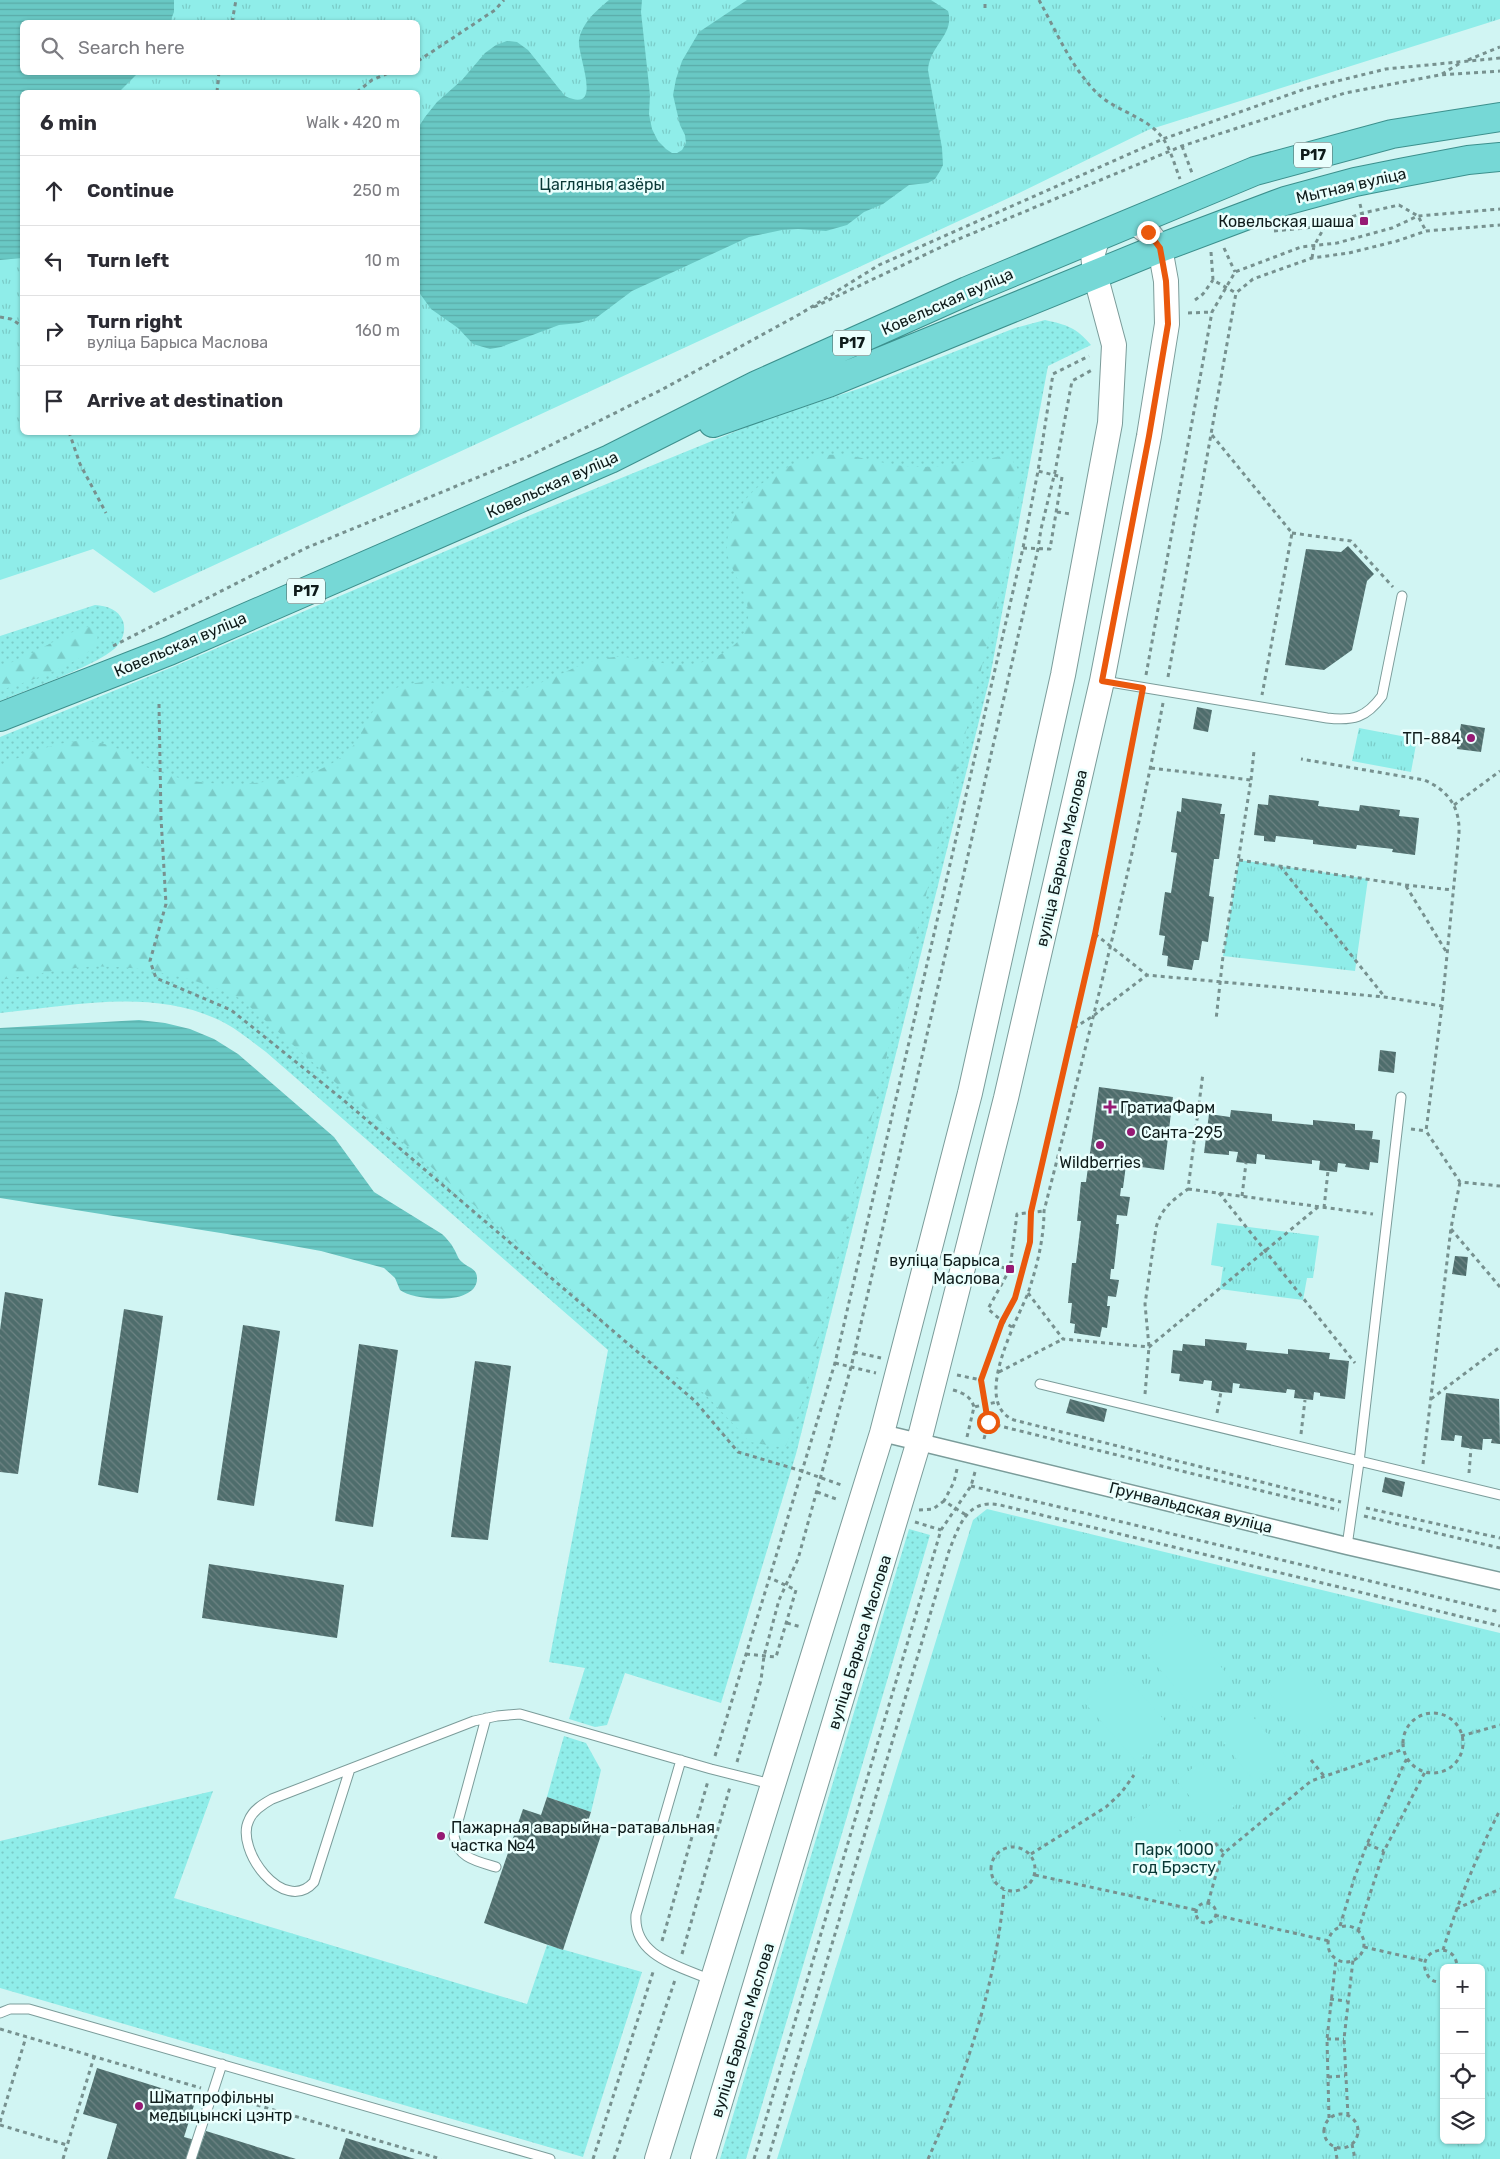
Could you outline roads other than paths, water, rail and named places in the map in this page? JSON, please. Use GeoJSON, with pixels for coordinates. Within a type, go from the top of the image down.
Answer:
{"type":"FeatureCollection","features":[{"type":"Feature","properties":{"kind":"highway","name":"Р17"},"geometry":{"type":"LineString","coordinates":[[1098,236],[1255,171],[1392,134],[1500,116]]}},
{"type":"Feature","properties":{"kind":"highway","name":"Мытная вуліца"},"geometry":{"type":"LineString","coordinates":[[1095,274],[1284,200],[1355,182],[1405,172],[1468,160],[1500,157]]}},
{"type":"Feature","properties":{"kind":"highway","name":"Ковельская вуліца"},"geometry":{"type":"LineString","coordinates":[[0,717],[169,651],[610,459],[757,385],[967,291],[1098,236]]}},
{"type":"Feature","properties":{"kind":"highway","name":"Р17"},"geometry":{"type":"LineString","coordinates":[[610,459],[828,383],[1095,274]]}},
{"type":"Feature","properties":{"kind":"main road","name":"вуліца Барыса Маслова"},"geometry":{"type":"LineString","coordinates":[[703,2159],[919,1441],[1006,1098],[1102,681],[1149,436],[1168,324],[1166,281],[1160,248],[1148,232],[1133,221]]}},
{"type":"Feature","properties":{"kind":"main road"},"geometry":{"type":"LineString","coordinates":[[657,2159],[882,1433],[970,1093],[1063,675],[1110,422],[1114,358],[1113,339],[1095,274],[1093,253],[1098,236]]}},
{"type":"Feature","properties":{"kind":"street","name":"Грунвальдская вуліца"},"geometry":{"type":"LineString","coordinates":[[882,1433],[1347,1546],[1500,1581]]}},
{"type":"Feature","properties":{"kind":"lane"},"geometry":{"type":"LineString","coordinates":[[1102,681],[1343,720],[1362,716],[1374,707],[1382,696],[1402,596]]}},
{"type":"Feature","properties":{"kind":"lane"},"geometry":{"type":"LineString","coordinates":[[1347,1546],[1359,1462],[1401,1097]]}},
{"type":"Feature","properties":{"kind":"lane"},"geometry":{"type":"LineString","coordinates":[[1040,1384],[1500,1495]]}},
{"type":"Feature","properties":{"kind":"lane"},"geometry":{"type":"LineString","coordinates":[[350,1769],[314,1882],[300,1891],[271,1882],[261,1870],[248,1842],[246,1830],[253,1813],[272,1799],[350,1769],[486,1718],[520,1714],[773,1785]]}},
{"type":"Feature","properties":{"kind":"lane"},"geometry":{"type":"LineString","coordinates":[[486,1718],[454,1836],[458,1848],[467,1857],[496,1867]]}},
{"type":"Feature","properties":{"kind":"lane"},"geometry":{"type":"LineString","coordinates":[[681,1760],[636,1915],[636,1930],[644,1945],[658,1957],[712,1981]]}},
{"type":"Feature","properties":{"kind":"lane"},"geometry":{"type":"LineString","coordinates":[[0,2013],[10,2009],[29,2009],[550,2159]]}},
{"type":"Feature","properties":{"kind":"lane"},"geometry":{"type":"LineString","coordinates":[[192,2159],[222,2064]]}},
{"type":"Feature","properties":{"kind":"place","name":"Ковельская шаша"},"geometry":{"type":"Point","coordinates":[1364,221]}},
{"type":"Feature","properties":{"kind":"place","name":"ТП-884"},"geometry":{"type":"Point","coordinates":[1471,738]}},
{"type":"Feature","properties":{"kind":"place","name":"ГратиаФарм"},"geometry":{"type":"Point","coordinates":[1110,1107]}},
{"type":"Feature","properties":{"kind":"place","name":"Санта-295"},"geometry":{"type":"Point","coordinates":[1131,1132]}},
{"type":"Feature","properties":{"kind":"place","name":"Wildberries"},"geometry":{"type":"Point","coordinates":[1100,1145]}},
{"type":"Feature","properties":{"kind":"place","name":"вуліца Барыса Маслова"},"geometry":{"type":"Point","coordinates":[1010,1269]}},
{"type":"Feature","properties":{"kind":"place","name":"Пажарная аварыйна-ратавальная частка №4"},"geometry":{"type":"Point","coordinates":[441,1836]}},
{"type":"Feature","properties":{"kind":"place","name":"Шматпрофільны медыцынскі цэнтр"},"geometry":{"type":"Point","coordinates":[139,2106]}},
{"type":"Feature","properties":{"kind":"park label","name":"Цагляныя азёры"},"geometry":{"type":"Point","coordinates":[602,184]}},
{"type":"Feature","properties":{"kind":"park label","name":"Парк 1000 год Брэсту"},"geometry":{"type":"Point","coordinates":[1174,1858]}}]}
